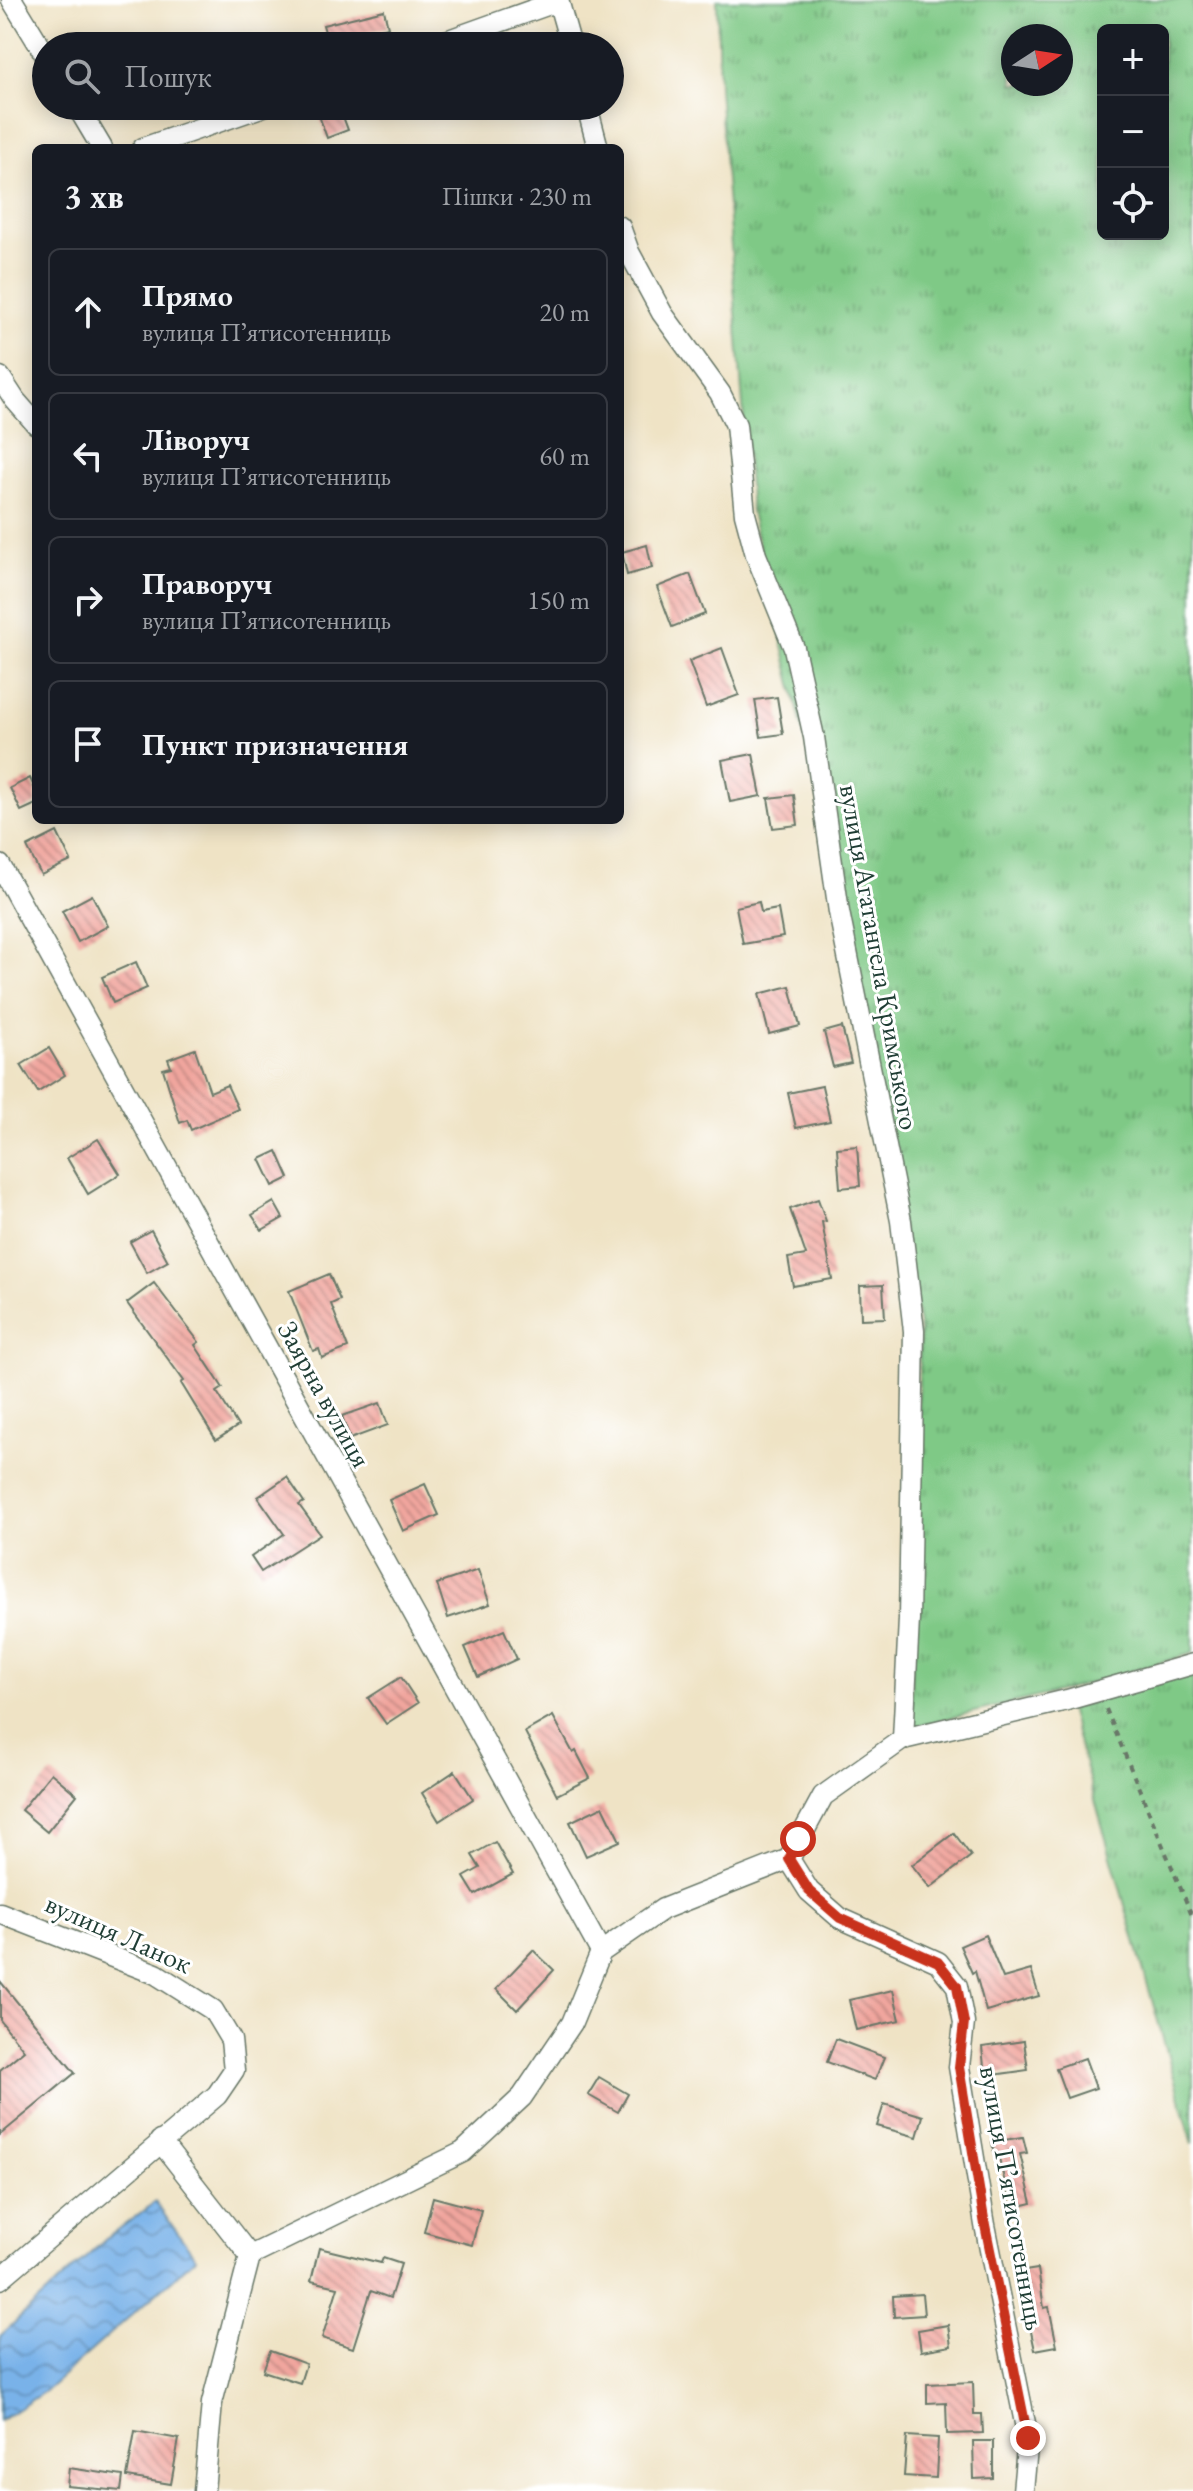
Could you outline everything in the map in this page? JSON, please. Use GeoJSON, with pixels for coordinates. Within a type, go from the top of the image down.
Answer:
{"type":"FeatureCollection","features":[{"type":"Feature","properties":{"kind":"street"},"geometry":{"type":"LineString","coordinates":[[12,0],[32,33]]}},
{"type":"Feature","properties":{"kind":"street"},"geometry":{"type":"LineString","coordinates":[[470,32],[558,0],[567,32]]}},
{"type":"Feature","properties":{"kind":"street"},"geometry":{"type":"LineString","coordinates":[[85,120],[100,144]]}},
{"type":"Feature","properties":{"kind":"street"},"geometry":{"type":"LineString","coordinates":[[155,144],[224,120]]}},
{"type":"Feature","properties":{"kind":"street"},"geometry":{"type":"LineString","coordinates":[[591,120],[597,144]]}},
{"type":"Feature","properties":{"kind":"street","name":"вулиця Агатангела Кримського"},"geometry":{"type":"LineString","coordinates":[[624,253],[662,313],[720,393],[736,425],[745,514],[756,555],[794,648],[814,737],[839,912],[901,1221],[914,1331],[909,1619],[903,1739]]}},
{"type":"Feature","properties":{"kind":"street"},"geometry":{"type":"LineString","coordinates":[[0,377],[32,419]]}},
{"type":"Feature","properties":{"kind":"street","name":"Заярна вулиця"},"geometry":{"type":"LineString","coordinates":[[0,865],[601,1952]]}},
{"type":"Feature","properties":{"kind":"street"},"geometry":{"type":"LineString","coordinates":[[204,2491],[212,2403],[250,2256],[463,2152],[522,2097],[572,2023],[601,1952],[663,1909],[789,1859],[823,1796],[903,1739],[1099,1691],[1193,1664]]}},
{"type":"Feature","properties":{"kind":"street","name":"вулиця Пʼятисотенниць"},"geometry":{"type":"LineString","coordinates":[[789,1859],[809,1891],[840,1918],[938,1962],[957,1986],[964,2023],[959,2067],[985,2225],[1028,2438],[1023,2491]]}},
{"type":"Feature","properties":{"kind":"street","name":"вулиця Ланок"},"geometry":{"type":"LineString","coordinates":[[0,1913],[156,1974],[213,2010],[231,2040],[234,2070],[217,2095],[160,2141]]}},
{"type":"Feature","properties":{"kind":"street"},"geometry":{"type":"LineString","coordinates":[[0,2279],[160,2141],[250,2256]]}},
{"type":"Feature","properties":{"kind":"path"},"geometry":{"type":"LineString","coordinates":[[1099,1691],[1193,1918]]}},
{"type":"Feature","properties":{"kind":"green space"},"geometry":{"type":"Polygon","coordinates":[[[717,0],[1193,0],[1193,1653],[1062,1691],[911,1727],[920,1331],[846,911],[751,512],[719,88],[717,0]]]}},
{"type":"Feature","properties":{"kind":"green space"},"geometry":{"type":"Polygon","coordinates":[[[1193,1673],[1193,2144],[1069,1709],[1193,1673]]]}},
{"type":"Feature","properties":{"kind":"water"},"geometry":{"type":"Polygon","coordinates":[[[155,2202],[196,2258],[48,2389],[0,2421],[0,2336],[107,2238],[155,2202]]]}},
{"type":"Feature","properties":{"kind":"building"},"geometry":{"type":"Polygon","coordinates":[[[384,10],[388,27],[368,32],[325,32],[323,25],[384,10]]]}},
{"type":"Feature","properties":{"kind":"building"},"geometry":{"type":"Polygon","coordinates":[[[321,120],[344,120],[348,130],[327,138],[321,120]]]}},
{"type":"Feature","properties":{"kind":"building"},"geometry":{"type":"Polygon","coordinates":[[[647,545],[652,568],[627,575],[624,551],[647,545]]]}},
{"type":"Feature","properties":{"kind":"building"},"geometry":{"type":"Polygon","coordinates":[[[690,574],[705,614],[672,627],[657,587],[690,574]]]}},
{"type":"Feature","properties":{"kind":"building"},"geometry":{"type":"Polygon","coordinates":[[[722,648],[739,695],[706,707],[689,661],[722,648]]]}},
{"type":"Feature","properties":{"kind":"building"},"geometry":{"type":"Polygon","coordinates":[[[777,697],[783,734],[761,737],[755,700],[777,697]]]}},
{"type":"Feature","properties":{"kind":"building"},"geometry":{"type":"Polygon","coordinates":[[[753,754],[761,796],[730,802],[722,760],[753,754]]]}},
{"type":"Feature","properties":{"kind":"building"},"geometry":{"type":"Polygon","coordinates":[[[30,778],[32,806],[21,811],[10,788],[30,778]]]}},
{"type":"Feature","properties":{"kind":"building"},"geometry":{"type":"Polygon","coordinates":[[[794,795],[798,825],[773,828],[768,798],[794,795]]]}},
{"type":"Feature","properties":{"kind":"building"},"geometry":{"type":"Polygon","coordinates":[[[57,832],[71,861],[41,875],[27,847],[57,832]]]}},
{"type":"Feature","properties":{"kind":"building"},"geometry":{"type":"Polygon","coordinates":[[[92,895],[108,926],[78,942],[62,911],[92,895]]]}},
{"type":"Feature","properties":{"kind":"building"},"geometry":{"type":"Polygon","coordinates":[[[759,902],[761,912],[778,909],[783,937],[743,944],[736,907],[759,902]]]}},
{"type":"Feature","properties":{"kind":"building"},"geometry":{"type":"Polygon","coordinates":[[[136,962],[147,988],[113,1003],[102,977],[136,962]]]}},
{"type":"Feature","properties":{"kind":"building"},"geometry":{"type":"Polygon","coordinates":[[[790,986],[800,1026],[769,1034],[759,994],[790,986]]]}},
{"type":"Feature","properties":{"kind":"building"},"geometry":{"type":"Polygon","coordinates":[[[842,1027],[851,1063],[833,1067],[824,1032],[842,1027]]]}},
{"type":"Feature","properties":{"kind":"building"},"geometry":{"type":"Polygon","coordinates":[[[49,1048],[65,1075],[38,1092],[21,1065],[49,1048]]]}},
{"type":"Feature","properties":{"kind":"building"},"geometry":{"type":"Polygon","coordinates":[[[195,1049],[210,1092],[227,1085],[238,1109],[191,1130],[187,1120],[180,1123],[163,1069],[171,1067],[168,1059],[195,1049]]]}},
{"type":"Feature","properties":{"kind":"building"},"geometry":{"type":"Polygon","coordinates":[[[822,1086],[830,1121],[796,1128],[788,1093],[822,1086]]]}},
{"type":"Feature","properties":{"kind":"building"},"geometry":{"type":"Polygon","coordinates":[[[98,1139],[120,1174],[88,1194],[67,1158],[98,1139]]]}},
{"type":"Feature","properties":{"kind":"building"},"geometry":{"type":"Polygon","coordinates":[[[857,1146],[860,1186],[840,1188],[837,1148],[857,1146]]]}},
{"type":"Feature","properties":{"kind":"building"},"geometry":{"type":"Polygon","coordinates":[[[277,1151],[289,1178],[273,1186],[260,1159],[277,1151]]]}},
{"type":"Feature","properties":{"kind":"building"},"geometry":{"type":"Polygon","coordinates":[[[818,1199],[826,1221],[822,1222],[832,1279],[793,1286],[788,1258],[806,1255],[790,1209],[818,1199]]]}},
{"type":"Feature","properties":{"kind":"building"},"geometry":{"type":"Polygon","coordinates":[[[274,1202],[283,1218],[262,1230],[252,1215],[274,1202]]]}},
{"type":"Feature","properties":{"kind":"building"},"geometry":{"type":"Polygon","coordinates":[[[151,1230],[168,1261],[147,1273],[130,1242],[151,1230]]]}},
{"type":"Feature","properties":{"kind":"building"},"geometry":{"type":"Polygon","coordinates":[[[329,1274],[340,1300],[331,1304],[348,1348],[322,1358],[319,1349],[313,1351],[289,1291],[329,1274]]]}},
{"type":"Feature","properties":{"kind":"building"},"geometry":{"type":"Polygon","coordinates":[[[154,1283],[199,1342],[195,1345],[223,1388],[217,1392],[238,1426],[216,1440],[181,1383],[184,1381],[127,1303],[154,1283]]]}},
{"type":"Feature","properties":{"kind":"building"},"geometry":{"type":"Polygon","coordinates":[[[883,1285],[885,1318],[861,1319],[860,1286],[883,1285]]]}},
{"type":"Feature","properties":{"kind":"building"},"geometry":{"type":"Polygon","coordinates":[[[380,1403],[388,1425],[350,1439],[342,1416],[380,1403]]]}},
{"type":"Feature","properties":{"kind":"building"},"geometry":{"type":"Polygon","coordinates":[[[287,1477],[304,1502],[299,1505],[320,1534],[261,1572],[251,1557],[284,1534],[258,1497],[287,1477]]]}},
{"type":"Feature","properties":{"kind":"building"},"geometry":{"type":"Polygon","coordinates":[[[425,1484],[439,1515],[403,1531],[389,1500],[425,1484]]]}},
{"type":"Feature","properties":{"kind":"building"},"geometry":{"type":"Polygon","coordinates":[[[478,1570],[490,1604],[448,1618],[437,1584],[478,1570]]]}},
{"type":"Feature","properties":{"kind":"building"},"geometry":{"type":"Polygon","coordinates":[[[504,1630],[517,1659],[478,1677],[465,1647],[504,1630]]]}},
{"type":"Feature","properties":{"kind":"building"},"geometry":{"type":"Polygon","coordinates":[[[401,1677],[418,1703],[386,1724],[368,1698],[401,1677]]]}},
{"type":"Feature","properties":{"kind":"building"},"geometry":{"type":"Polygon","coordinates":[[[553,1716],[590,1778],[557,1795],[525,1732],[553,1716]]]}},
{"type":"Feature","properties":{"kind":"building"},"geometry":{"type":"Polygon","coordinates":[[[455,1771],[473,1799],[439,1821],[422,1793],[455,1771]]]}},
{"type":"Feature","properties":{"kind":"building"},"geometry":{"type":"Polygon","coordinates":[[[51,1773],[77,1795],[47,1832],[21,1810],[51,1773]]]}},
{"type":"Feature","properties":{"kind":"building"},"geometry":{"type":"Polygon","coordinates":[[[603,1806],[620,1841],[586,1856],[570,1822],[603,1806]]]}},
{"type":"Feature","properties":{"kind":"building"},"geometry":{"type":"Polygon","coordinates":[[[954,1833],[971,1856],[930,1888],[912,1865],[954,1833]]]}},
{"type":"Feature","properties":{"kind":"building"},"geometry":{"type":"Polygon","coordinates":[[[495,1842],[513,1874],[475,1895],[464,1877],[480,1868],[472,1855],[495,1842]]]}},
{"type":"Feature","properties":{"kind":"building"},"geometry":{"type":"Polygon","coordinates":[[[985,1935],[1003,1978],[1031,1970],[1039,1996],[986,2011],[975,1971],[972,1973],[960,1946],[985,1935]]]}},
{"type":"Feature","properties":{"kind":"building"},"geometry":{"type":"Polygon","coordinates":[[[533,1950],[554,1970],[517,2010],[496,1989],[533,1950]]]}},
{"type":"Feature","properties":{"kind":"building"},"geometry":{"type":"Polygon","coordinates":[[[0,1981],[75,2073],[0,2135],[0,2070],[24,2050],[0,2020],[0,1981]]]}},
{"type":"Feature","properties":{"kind":"building"},"geometry":{"type":"Polygon","coordinates":[[[893,1990],[900,2020],[856,2030],[849,2000],[893,1990]]]}},
{"type":"Feature","properties":{"kind":"building"},"geometry":{"type":"Polygon","coordinates":[[[836,2039],[884,2057],[875,2080],[827,2062],[836,2039]]]}},
{"type":"Feature","properties":{"kind":"building"},"geometry":{"type":"Polygon","coordinates":[[[1024,2041],[1028,2070],[985,2076],[982,2047],[1024,2041]]]}},
{"type":"Feature","properties":{"kind":"building"},"geometry":{"type":"Polygon","coordinates":[[[1085,2058],[1096,2088],[1067,2098],[1056,2068],[1085,2058]]]}},
{"type":"Feature","properties":{"kind":"building"},"geometry":{"type":"Polygon","coordinates":[[[599,2077],[628,2094],[618,2112],[588,2095],[599,2077]]]}},
{"type":"Feature","properties":{"kind":"building"},"geometry":{"type":"Polygon","coordinates":[[[884,2104],[923,2116],[917,2137],[877,2126],[884,2104]]]}},
{"type":"Feature","properties":{"kind":"building"},"geometry":{"type":"Polygon","coordinates":[[[1023,2137],[1027,2153],[1020,2154],[1032,2203],[1011,2208],[992,2142],[1023,2137]]]}},
{"type":"Feature","properties":{"kind":"building"},"geometry":{"type":"Polygon","coordinates":[[[433,2197],[481,2210],[472,2245],[424,2232],[433,2197]]]}},
{"type":"Feature","properties":{"kind":"building"},"geometry":{"type":"Polygon","coordinates":[[[319,2248],[381,2263],[383,2258],[401,2264],[390,2298],[371,2291],[353,2348],[322,2338],[338,2287],[311,2281],[319,2248]]]}},
{"type":"Feature","properties":{"kind":"building"},"geometry":{"type":"Polygon","coordinates":[[[1038,2269],[1044,2308],[1049,2307],[1057,2346],[1035,2350],[1018,2272],[1038,2269]]]}},
{"type":"Feature","properties":{"kind":"building"},"geometry":{"type":"Polygon","coordinates":[[[922,2294],[924,2315],[894,2317],[893,2296],[922,2294]]]}},
{"type":"Feature","properties":{"kind":"building"},"geometry":{"type":"Polygon","coordinates":[[[948,2325],[951,2346],[921,2351],[918,2330],[948,2325]]]}},
{"type":"Feature","properties":{"kind":"building"},"geometry":{"type":"Polygon","coordinates":[[[270,2351],[306,2364],[300,2383],[263,2371],[270,2351]]]}},
{"type":"Feature","properties":{"kind":"building"},"geometry":{"type":"Polygon","coordinates":[[[973,2382],[974,2414],[982,2414],[983,2433],[947,2434],[946,2402],[927,2403],[927,2384],[973,2382]]]}},
{"type":"Feature","properties":{"kind":"building"},"geometry":{"type":"Polygon","coordinates":[[[135,2431],[179,2439],[171,2484],[127,2477],[135,2431]]]}},
{"type":"Feature","properties":{"kind":"building"},"geometry":{"type":"Polygon","coordinates":[[[907,2436],[938,2438],[936,2478],[904,2476],[907,2436]]]}},
{"type":"Feature","properties":{"kind":"building"},"geometry":{"type":"Polygon","coordinates":[[[973,2441],[993,2441],[993,2478],[974,2479],[973,2441]]]}},
{"type":"Feature","properties":{"kind":"building"},"geometry":{"type":"Polygon","coordinates":[[[69,2468],[123,2476],[121,2491],[67,2486],[69,2468]]]}},
{"type":"Feature","properties":{"kind":"route"},"geometry":{"type":"LineString","coordinates":[[798,1839],[789,1859],[809,1891],[840,1918],[938,1962],[957,1986],[964,2023],[959,2067],[985,2225],[1028,2438]]}}]}
